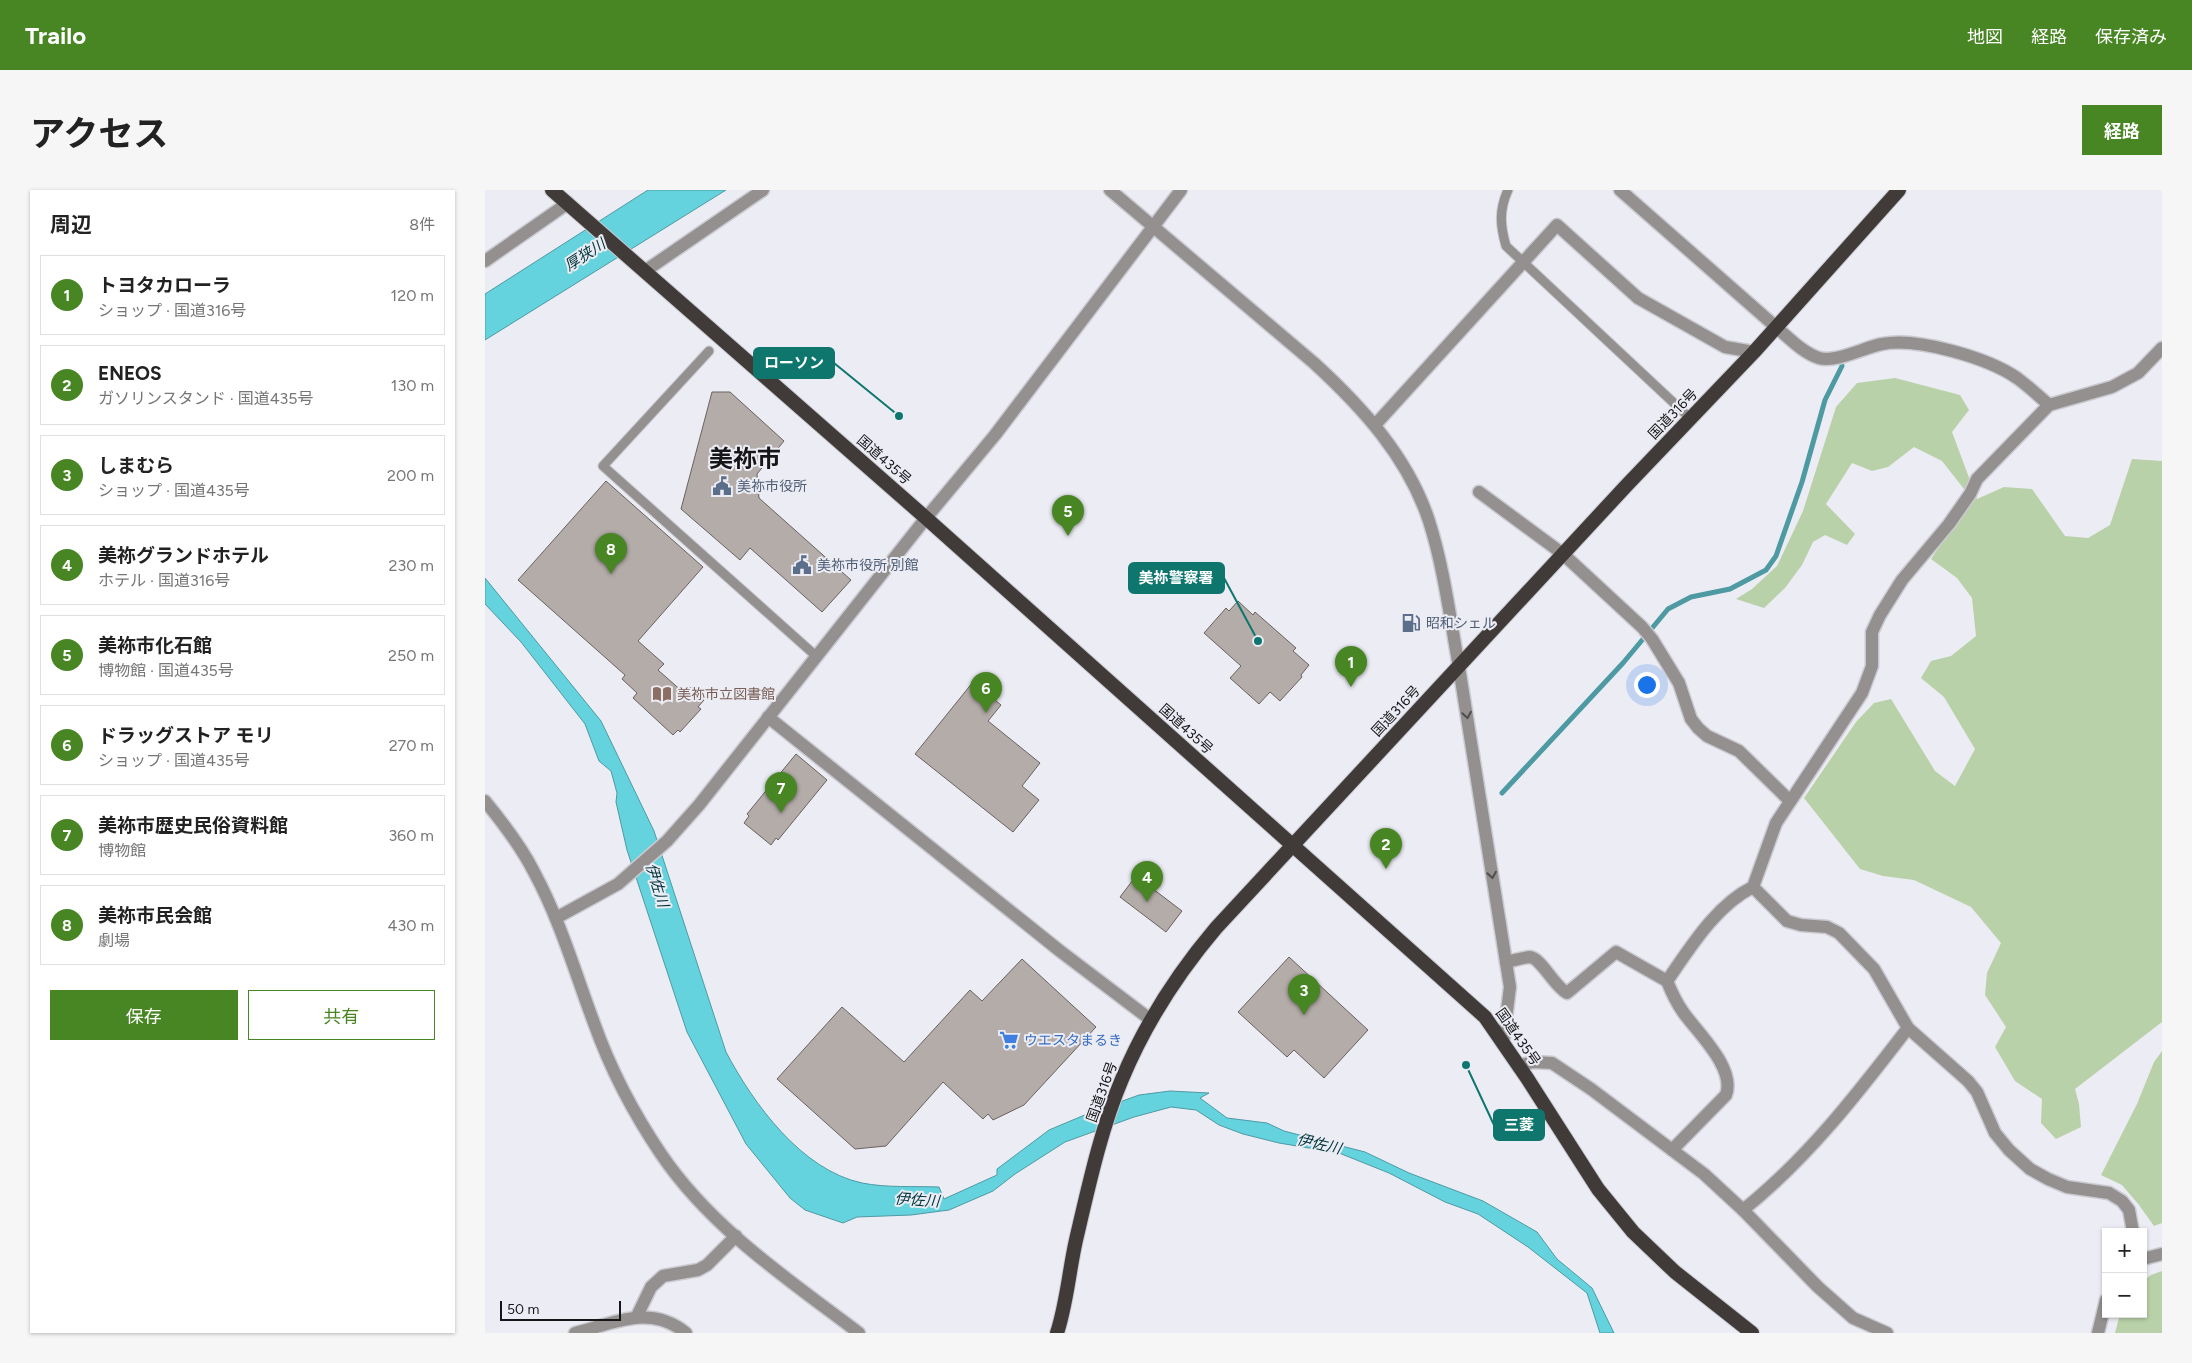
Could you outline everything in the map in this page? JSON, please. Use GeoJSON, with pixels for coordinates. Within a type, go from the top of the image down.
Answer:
{"type":"FeatureCollection","features":[{"type":"Feature","properties":{"kind":"highway","name":"国道435号"},"geometry":{"type":"LineString","coordinates":[[552,190],[926,518],[1479,1012],[1519,1066],[1598,1190],[1633,1232],[1675,1272],[1752,1333]]}},
{"type":"Feature","properties":{"kind":"highway","name":"国道316号"},"geometry":{"type":"LineString","coordinates":[[1057,1333],[1065,1308],[1076,1241],[1094,1169],[1121,1081],[1151,1020],[1191,957],[1563,554],[1754,352],[1899,190]]}},
{"type":"Feature","properties":{"kind":"street"},"geometry":{"type":"LineString","coordinates":[[642,268],[763,190]]}},
{"type":"Feature","properties":{"kind":"street"},"geometry":{"type":"LineString","coordinates":[[1110,190],[1314,363],[1345,392],[1375,426],[1401,463],[1428,520],[1441,569],[1459,667],[1510,987],[1503,1043]]}},
{"type":"Feature","properties":{"kind":"street"},"geometry":{"type":"LineString","coordinates":[[556,918],[618,884],[667,841],[699,806],[926,518],[995,435],[1152,225],[1181,190]]}},
{"type":"Feature","properties":{"kind":"street"},"geometry":{"type":"LineString","coordinates":[[1619,190],[1775,327],[1819,358],[1834,358],[1883,344],[1912,343],[1940,348],[1975,359],[2016,377],[2049,405]]}},
{"type":"Feature","properties":{"kind":"street"},"geometry":{"type":"LineString","coordinates":[[485,261],[573,207]]}},
{"type":"Feature","properties":{"kind":"street"},"geometry":{"type":"LineString","coordinates":[[1375,426],[1557,225],[1638,298],[1725,347],[1754,352]]}},
{"type":"Feature","properties":{"kind":"street"},"geometry":{"type":"LineString","coordinates":[[1667,980],[1702,931],[1742,892],[1753,887],[1776,823],[1862,692],[1872,666],[1872,632],[1902,580],[1949,524],[1971,494],[1977,479],[2049,405],[2112,387],[2138,373],[2162,348]]}},
{"type":"Feature","properties":{"kind":"street"},"geometry":{"type":"LineString","coordinates":[[1479,492],[1563,554],[1652,639],[1679,683],[1691,719],[1698,728],[1707,736],[1739,750],[1790,801]]}},
{"type":"Feature","properties":{"kind":"street"},"geometry":{"type":"LineString","coordinates":[[768,717],[1053,945],[1151,1020]]}},
{"type":"Feature","properties":{"kind":"street"},"geometry":{"type":"LineString","coordinates":[[485,801],[511,834],[534,872],[556,918],[595,1026],[640,1118],[661,1154],[698,1200],[736,1236],[859,1333]]}},
{"type":"Feature","properties":{"kind":"street"},"geometry":{"type":"LineString","coordinates":[[1753,887],[1787,920],[1801,925],[1827,927],[1839,933],[1874,969],[1908,1028],[1968,1081],[1977,1092],[1995,1133],[2030,1169],[2048,1180],[2067,1186],[2109,1194],[2121,1201],[2129,1210],[2132,1228]]}},
{"type":"Feature","properties":{"kind":"street"},"geometry":{"type":"LineString","coordinates":[[1506,962],[1529,957],[1535,959],[1545,969],[1558,989],[1567,993],[1616,952],[1667,980],[1683,1013],[1709,1042],[1727,1078],[1729,1088],[1726,1095],[1672,1150]]}},
{"type":"Feature","properties":{"kind":"street"},"geometry":{"type":"LineString","coordinates":[[1743,1210],[1789,1170],[1837,1119],[1908,1028]]}},
{"type":"Feature","properties":{"kind":"street"},"geometry":{"type":"LineString","coordinates":[[1519,1066],[1533,1062],[1552,1064],[1591,1089],[1704,1174],[1743,1210],[1818,1287],[1853,1318],[1887,1333]]}},
{"type":"Feature","properties":{"kind":"street"},"geometry":{"type":"LineString","coordinates":[[637,1316],[651,1287],[663,1276],[698,1270],[707,1265],[736,1236]]}},
{"type":"Feature","properties":{"kind":"street"},"geometry":{"type":"LineString","coordinates":[[2147,1258],[2162,1254]]}},
{"type":"Feature","properties":{"kind":"street"},"geometry":{"type":"LineString","coordinates":[[575,1333],[637,1316],[655,1318],[686,1333]]}},
{"type":"Feature","properties":{"kind":"street"},"geometry":{"type":"LineString","coordinates":[[2098,1333],[2102,1316]]}},
{"type":"Feature","properties":{"kind":"lane"},"geometry":{"type":"LineString","coordinates":[[1508,190],[1501,204],[1500,227],[1506,246],[1691,419]]}},
{"type":"Feature","properties":{"kind":"lane"},"geometry":{"type":"LineString","coordinates":[[709,351],[603,466],[816,656]]}},
{"type":"Feature","properties":{"kind":"green space"},"geometry":{"type":"Polygon","coordinates":[[[1895,378],[1960,395],[1969,410],[1952,432],[1977,499],[2004,487],[2032,489],[2065,536],[2088,538],[2110,525],[2132,459],[2162,461],[2162,1022],[2075,1089],[2079,1104],[2081,1127],[2056,1139],[2041,1123],[2042,1099],[2015,1081],[1995,1047],[2006,1027],[1985,995],[1987,973],[2001,943],[1971,907],[1914,880],[1883,876],[1860,869],[1804,798],[1856,722],[1874,703],[1891,699],[1935,771],[1955,786],[1975,749],[1944,697],[1921,678],[1931,661],[1951,656],[1976,636],[1972,598],[1957,578],[1931,559],[1962,512],[1964,489],[1942,461],[1914,447],[1888,467],[1872,471],[1852,463],[1826,504],[1855,534],[1847,545],[1825,535],[1813,542],[1802,565],[1785,588],[1764,608],[1736,599],[1752,589],[1777,566],[1803,511],[1836,407],[1857,383],[1895,378]]]}},
{"type":"Feature","properties":{"kind":"green space"},"geometry":{"type":"Polygon","coordinates":[[[2162,1051],[2162,1223],[2154,1226],[2122,1185],[2101,1175],[2137,1104],[2154,1062],[2162,1051]]]}},
{"type":"Feature","properties":{"kind":"green space"},"geometry":{"type":"Polygon","coordinates":[[[2162,1271],[2162,1333],[2115,1333],[2119,1318],[2147,1318],[2147,1278],[2162,1271]]]}},
{"type":"Feature","properties":{"kind":"water","name":"厚狭川"},"geometry":{"type":"Polygon","coordinates":[[[648,190],[726,190],[485,340],[485,294],[648,190]]]}},
{"type":"Feature","properties":{"kind":"water","name":"伊佐川"},"geometry":{"type":"Polygon","coordinates":[[[485,578],[601,721],[654,831],[726,1052],[750,1092],[781,1132],[819,1164],[840,1176],[871,1185],[939,1187],[944,1199],[997,1175],[997,1169],[1049,1130],[1087,1114],[1139,1095],[1170,1091],[1209,1093],[1200,1098],[1227,1118],[1267,1123],[1284,1131],[1365,1152],[1409,1173],[1483,1201],[1537,1232],[1557,1259],[1592,1288],[1614,1333],[1600,1333],[1587,1293],[1528,1247],[1478,1214],[1445,1202],[1389,1173],[1339,1153],[1279,1143],[1243,1134],[1219,1125],[1196,1110],[1171,1107],[1134,1117],[1065,1142],[1015,1174],[993,1191],[949,1210],[911,1215],[857,1217],[843,1223],[805,1210],[790,1198],[746,1144],[687,1032],[627,850],[616,802],[617,793],[611,771],[599,761],[585,724],[521,642],[485,604],[485,578]]]}},
{"type":"Feature","properties":{"kind":"building","name":"美祢市役所"},"geometry":{"type":"Polygon","coordinates":[[[712,392],[730,392],[784,441],[757,474],[759,498],[851,580],[822,612],[750,548],[740,560],[681,509],[712,392]]]}},
{"type":"Feature","properties":{"kind":"building"},"geometry":{"type":"Polygon","coordinates":[[[606,481],[703,567],[638,641],[664,664],[658,670],[684,693],[690,687],[704,700],[698,707],[701,709],[680,732],[678,730],[673,735],[633,698],[637,693],[622,679],[625,675],[518,580],[606,481]]]}},
{"type":"Feature","properties":{"kind":"building"},"geometry":{"type":"Polygon","coordinates":[[[1238,601],[1253,615],[1255,612],[1296,648],[1293,651],[1309,665],[1301,675],[1302,677],[1280,701],[1270,692],[1259,704],[1230,678],[1241,666],[1204,633],[1226,608],[1229,611],[1238,601]]]}},
{"type":"Feature","properties":{"kind":"building"},"geometry":{"type":"Polygon","coordinates":[[[973,682],[1001,705],[988,721],[1040,763],[1022,786],[1039,800],[1013,832],[915,754],[973,682]]]}},
{"type":"Feature","properties":{"kind":"building"},"geometry":{"type":"Polygon","coordinates":[[[796,754],[827,780],[778,840],[776,838],[771,845],[744,823],[749,816],[747,814],[796,754]]]}},
{"type":"Feature","properties":{"kind":"building"},"geometry":{"type":"Polygon","coordinates":[[[1136,876],[1182,911],[1166,932],[1120,897],[1136,876]]]}},
{"type":"Feature","properties":{"kind":"building"},"geometry":{"type":"Polygon","coordinates":[[[1289,957],[1368,1030],[1324,1078],[1294,1050],[1287,1057],[1238,1012],[1289,957]]]}},
{"type":"Feature","properties":{"kind":"building"},"geometry":{"type":"Polygon","coordinates":[[[1022,959],[1096,1027],[1024,1105],[993,1120],[988,1114],[983,1119],[943,1082],[886,1146],[855,1149],[777,1079],[842,1007],[904,1062],[970,990],[982,1001],[1022,959]]]}},
{"type":"Feature","properties":{"kind":"waterway"},"geometry":{"type":"LineString","coordinates":[[1502,793],[1623,663],[1668,609],[1691,597],[1730,589],[1766,570],[1776,556],[1802,482],[1825,400],[1842,366]]}},
{"type":"Feature","properties":{"kind":"place","name":"ローソン"},"geometry":{"type":"Point","coordinates":[899,416]}},
{"type":"Feature","properties":{"kind":"place","name":"美祢市役所"},"geometry":{"type":"Point","coordinates":[722,486]}},
{"type":"Feature","properties":{"kind":"place","name":"美袮市化石館"},"geometry":{"type":"Point","coordinates":[1068,536]}},
{"type":"Feature","properties":{"kind":"place","name":"美祢市役所 別館"},"geometry":{"type":"Point","coordinates":[802,565]}},
{"type":"Feature","properties":{"kind":"place","name":"美祢市民会館"},"geometry":{"type":"Point","coordinates":[611,574]}},
{"type":"Feature","properties":{"kind":"place","name":"昭和シェル"},"geometry":{"type":"Point","coordinates":[1411,623]}},
{"type":"Feature","properties":{"kind":"place","name":"美祢警察署"},"geometry":{"type":"Point","coordinates":[1258,641]}},
{"type":"Feature","properties":{"kind":"place","name":"トヨタカローラ"},"geometry":{"type":"Point","coordinates":[1351,687]}},
{"type":"Feature","properties":{"kind":"place","name":"美祢市立図書館"},"geometry":{"type":"Point","coordinates":[662,694]}},
{"type":"Feature","properties":{"kind":"place","name":"ドラッグストア モリ"},"geometry":{"type":"Point","coordinates":[986,713]}},
{"type":"Feature","properties":{"kind":"place","name":"美袮市歴史民俗資料館"},"geometry":{"type":"Point","coordinates":[781,813]}},
{"type":"Feature","properties":{"kind":"place","name":"ENEOS"},"geometry":{"type":"Point","coordinates":[1386,869]}},
{"type":"Feature","properties":{"kind":"place","name":"美祢グランドホテル"},"geometry":{"type":"Point","coordinates":[1147,902]}},
{"type":"Feature","properties":{"kind":"place","name":"しまむら"},"geometry":{"type":"Point","coordinates":[1304,1015]}},
{"type":"Feature","properties":{"kind":"place","name":"ウエスタまるき"},"geometry":{"type":"Point","coordinates":[1009,1040]}},
{"type":"Feature","properties":{"kind":"place","name":"三菱"},"geometry":{"type":"Point","coordinates":[1466,1065]}},
{"type":"Feature","properties":{"kind":"district","name":"美祢市"},"geometry":{"type":"Point","coordinates":[745,458]}}]}
